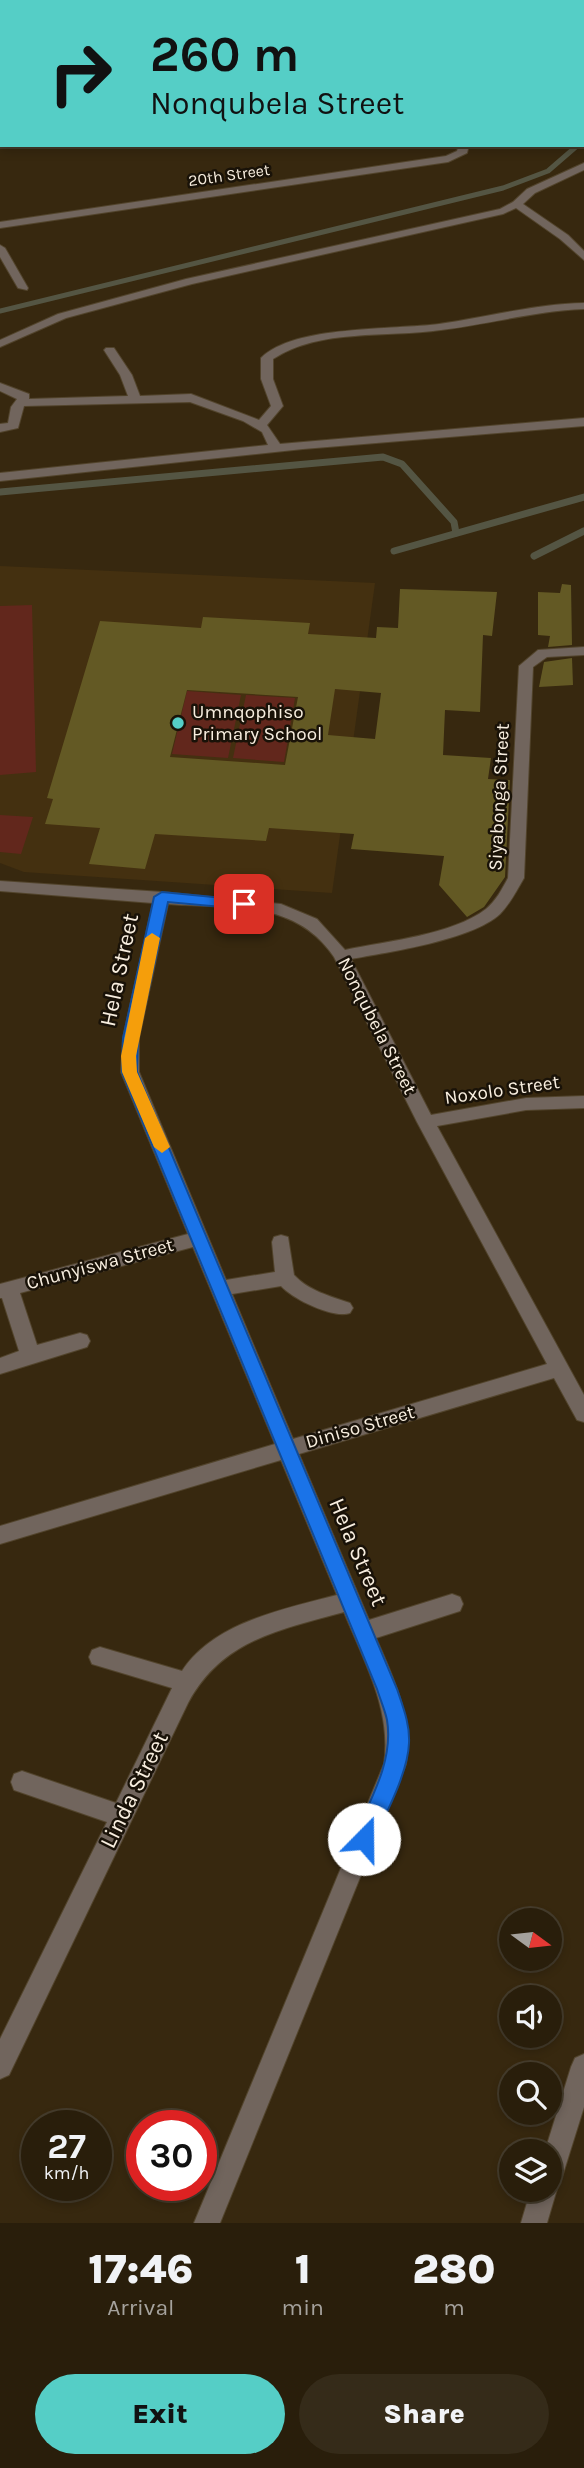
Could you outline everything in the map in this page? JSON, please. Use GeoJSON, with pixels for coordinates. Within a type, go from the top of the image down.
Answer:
{"type":"FeatureCollection","features":[{"type":"Feature","properties":{"kind":"street","name":"20th Street"},"geometry":{"type":"LineString","coordinates":[[0,225],[448,159],[463,149]]}},
{"type":"Feature","properties":{"kind":"street"},"geometry":{"type":"LineString","coordinates":[[0,344],[62,316],[190,281],[503,211],[517,204],[531,191],[584,166]]}},
{"type":"Feature","properties":{"kind":"street"},"geometry":{"type":"LineString","coordinates":[[517,204],[583,253]]}},
{"type":"Feature","properties":{"kind":"street"},"geometry":{"type":"LineString","coordinates":[[0,248],[23,288]]}},
{"type":"Feature","properties":{"kind":"street"},"geometry":{"type":"LineString","coordinates":[[259,426],[271,416],[277,406],[267,379],[267,358],[281,348],[320,340],[445,327],[552,307],[584,306]]}},
{"type":"Feature","properties":{"kind":"street"},"geometry":{"type":"LineString","coordinates":[[110,350],[126,375],[135,398]]}},
{"type":"Feature","properties":{"kind":"street"},"geometry":{"type":"LineString","coordinates":[[0,387],[22,396],[24,403],[191,398],[229,410],[267,430],[276,448]]}},
{"type":"Feature","properties":{"kind":"street"},"geometry":{"type":"LineString","coordinates":[[0,428],[14,425],[18,407],[24,398]]}},
{"type":"Feature","properties":{"kind":"street"},"geometry":{"type":"LineString","coordinates":[[0,477],[276,448],[584,422]]}},
{"type":"Feature","properties":{"kind":"street","name":"Siyabonga Street"},"geometry":{"type":"LineString","coordinates":[[341,956],[462,928],[489,914],[499,905],[516,878],[526,666],[543,653],[584,651]]}},
{"type":"Feature","properties":{"kind":"street","name":"Nonqubela Street"},"geometry":{"type":"LineString","coordinates":[[0,886],[269,906],[302,915],[328,935],[584,1414]]}},
{"type":"Feature","properties":{"kind":"street","name":"Hela Street"},"geometry":{"type":"LineString","coordinates":[[162,897],[131,1038],[130,1072],[363,1632],[397,1719],[399,1744],[395,1764],[207,2223]]}},
{"type":"Feature","properties":{"kind":"street","name":"Noxolo Street"},"geometry":{"type":"LineString","coordinates":[[426,1122],[526,1104],[584,1102]]}},
{"type":"Feature","properties":{"kind":"street","name":"Chunyiswa Street"},"geometry":{"type":"LineString","coordinates":[[4,1290],[199,1238]]}},
{"type":"Feature","properties":{"kind":"street"},"geometry":{"type":"LineString","coordinates":[[281,1242],[285,1278],[293,1287],[307,1296],[343,1308]]}},
{"type":"Feature","properties":{"kind":"street"},"geometry":{"type":"LineString","coordinates":[[220,1289],[285,1278]]}},
{"type":"Feature","properties":{"kind":"street"},"geometry":{"type":"LineString","coordinates":[[4,1290],[30,1355]]}},
{"type":"Feature","properties":{"kind":"street"},"geometry":{"type":"LineString","coordinates":[[0,1366],[80,1341]]}},
{"type":"Feature","properties":{"kind":"street","name":"Diniso Street"},"geometry":{"type":"LineString","coordinates":[[0,1535],[560,1368]]}},
{"type":"Feature","properties":{"kind":"street","name":"Linda Street"},"geometry":{"type":"LineString","coordinates":[[3,2054],[198,1666],[228,1642],[273,1624],[350,1601]]}},
{"type":"Feature","properties":{"kind":"street"},"geometry":{"type":"LineString","coordinates":[[363,1632],[452,1604]]}},
{"type":"Feature","properties":{"kind":"street"},"geometry":{"type":"LineString","coordinates":[[100,1657],[188,1683]]}},
{"type":"Feature","properties":{"kind":"street"},"geometry":{"type":"LineString","coordinates":[[22,1782],[121,1816]]}},
{"type":"Feature","properties":{"kind":"street"},"geometry":{"type":"LineString","coordinates":[[561,2139],[584,2067]]}},
{"type":"Feature","properties":{"kind":"street"},"geometry":{"type":"LineString","coordinates":[[534,2223],[540,2202]]}},
{"type":"Feature","properties":{"kind":"shaded area","name":"Umnqophiso Primary School"},"geometry":{"type":"Polygon","coordinates":[[[0,566],[375,583],[332,893],[24,872],[0,863],[0,566]]]}},
{"type":"Feature","properties":{"kind":"shaded area"},"geometry":{"type":"Polygon","coordinates":[[[32,605],[36,772],[0,775],[0,606],[32,605]]]}},
{"type":"Feature","properties":{"kind":"shaded area"},"geometry":{"type":"Polygon","coordinates":[[[187,691],[241,695],[228,758],[172,754],[187,691]]]}},
{"type":"Feature","properties":{"kind":"shaded area"},"geometry":{"type":"Polygon","coordinates":[[[246,695],[295,698],[284,762],[233,758],[246,695]]]}},
{"type":"Feature","properties":{"kind":"shaded area"},"geometry":{"type":"Polygon","coordinates":[[[0,815],[33,817],[21,854],[0,852],[0,815]]]}},
{"type":"Feature","properties":{"kind":"building"},"geometry":{"type":"Polygon","coordinates":[[[562,584],[571,585],[572,645],[548,647],[550,636],[538,635],[538,592],[560,593],[562,584]]]}},
{"type":"Feature","properties":{"kind":"building"},"geometry":{"type":"Polygon","coordinates":[[[400,589],[497,592],[492,636],[483,635],[480,712],[445,710],[443,755],[491,758],[488,779],[510,780],[505,877],[484,907],[467,917],[439,885],[444,856],[351,849],[354,834],[269,828],[266,841],[155,834],[145,869],[89,864],[100,828],[45,824],[53,799],[47,798],[100,621],[201,628],[203,617],[310,623],[308,634],[376,638],[377,627],[398,628],[400,589]],[[335,689],[328,735],[375,739],[381,693],[335,689]],[[187,690],[170,757],[285,765],[298,697],[187,690]]]}},
{"type":"Feature","properties":{"kind":"building"},"geometry":{"type":"Polygon","coordinates":[[[572,658],[573,685],[539,687],[544,662],[572,658]]]}},
{"type":"Feature","properties":{"kind":"waterway"},"geometry":{"type":"LineString","coordinates":[[0,311],[503,188],[548,171],[576,147]]}},
{"type":"Feature","properties":{"kind":"waterway"},"geometry":{"type":"LineString","coordinates":[[0,492],[383,457],[402,464],[454,522],[456,533]]}},
{"type":"Feature","properties":{"kind":"waterway"},"geometry":{"type":"LineString","coordinates":[[394,551],[584,497]]}},
{"type":"Feature","properties":{"kind":"waterway"},"geometry":{"type":"LineString","coordinates":[[534,556],[584,531]]}},
{"type":"Feature","properties":{"kind":"slow traffic"},"geometry":{"type":"LineString","coordinates":[[152,938],[129,1056],[130,1072],[162,1147]]}},
{"type":"Feature","properties":{"kind":"place","name":"Umnqophiso Primary School"},"geometry":{"type":"Point","coordinates":[178,723]}},
{"type":"Feature","properties":{"kind":"route"},"geometry":{"type":"LineString","coordinates":[[244,904],[162,897],[131,1038],[130,1072],[387,1689],[397,1719],[399,1744],[395,1764],[364,1839]]}}]}
